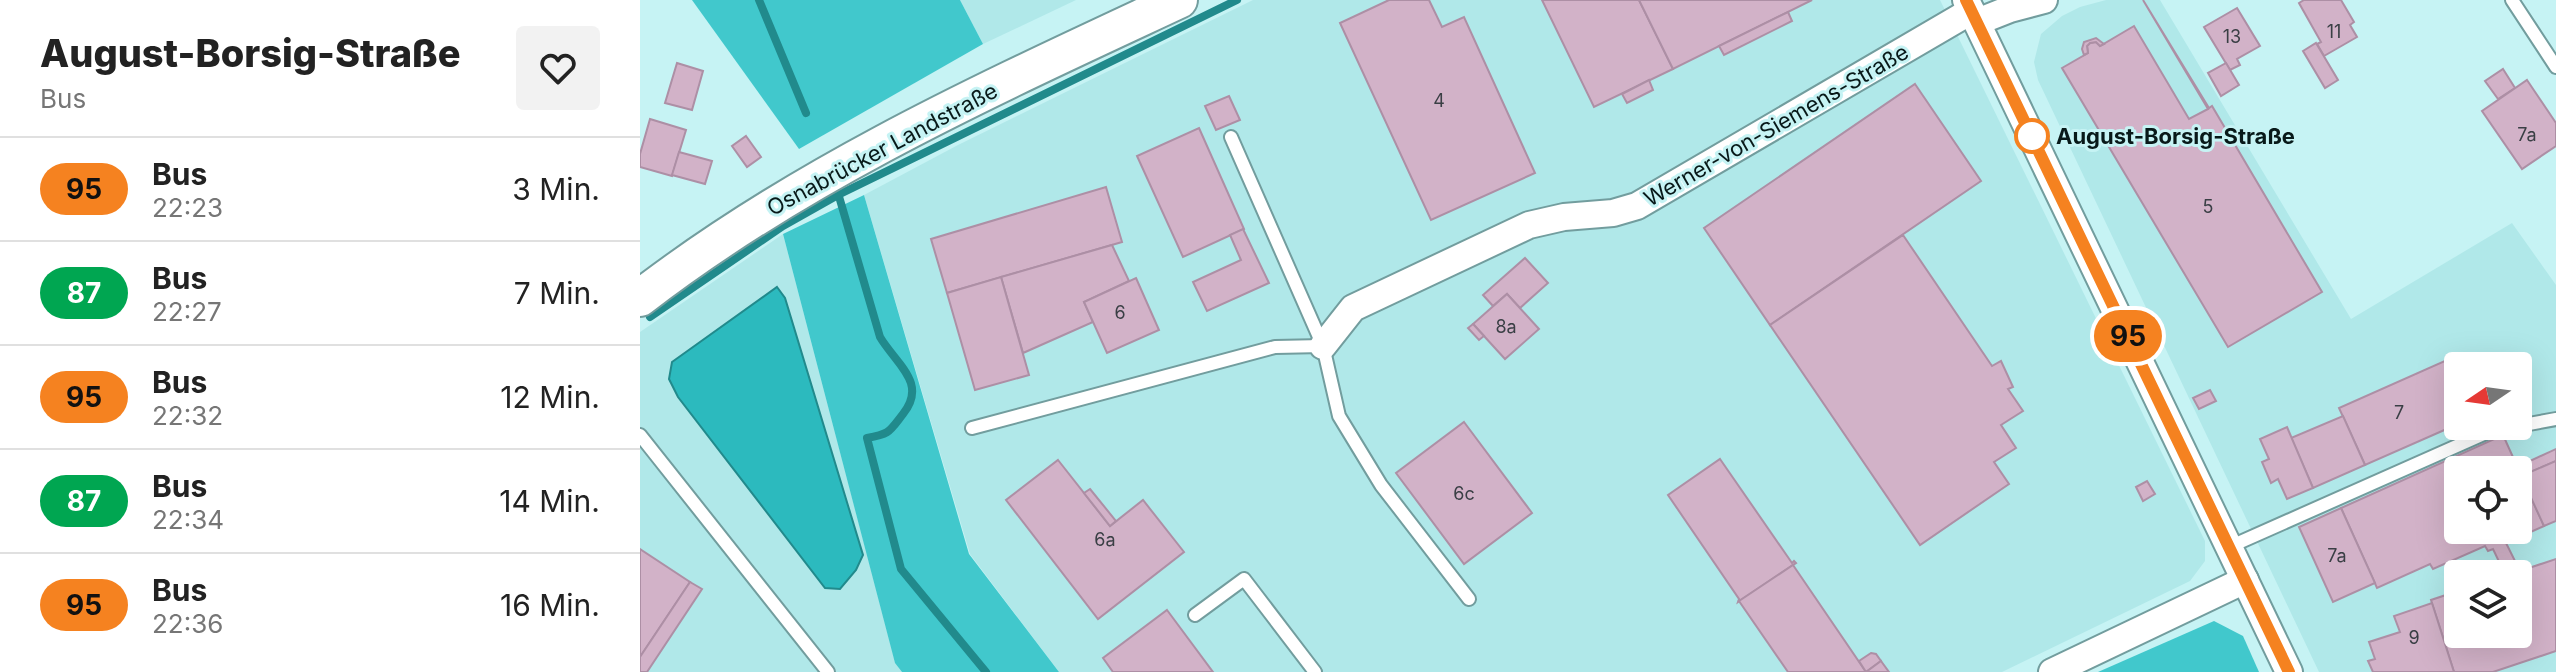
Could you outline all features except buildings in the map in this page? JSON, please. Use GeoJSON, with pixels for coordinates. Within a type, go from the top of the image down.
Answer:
{"type":"FeatureCollection","features":[{"type":"Feature","properties":{"kind":"street","name":"Osnabrücker Landstraße"},"geometry":{"type":"LineString","coordinates":[[640,298],[748,221],[940,112],[1179,0]]}},
{"type":"Feature","properties":{"kind":"street"},"geometry":{"type":"LineString","coordinates":[[2044,0],[2010,9],[1971,11],[2289,672]]}},
{"type":"Feature","properties":{"kind":"street","name":"Werner-von-Siemens-Straße"},"geometry":{"type":"LineString","coordinates":[[1323,346],[1353,308],[1529,225],[1564,217],[1613,213],[1637,206],[1971,11]]}},
{"type":"Feature","properties":{"kind":"street"},"geometry":{"type":"LineString","coordinates":[[2052,672],[2245,580]]}},
{"type":"Feature","properties":{"kind":"lane"},"geometry":{"type":"LineString","coordinates":[[2512,0],[2556,67]]}},
{"type":"Feature","properties":{"kind":"lane"},"geometry":{"type":"LineString","coordinates":[[1231,137],[1323,346],[1339,416],[1381,485],[1469,599]]}},
{"type":"Feature","properties":{"kind":"lane"},"geometry":{"type":"LineString","coordinates":[[972,428],[1275,347],[1323,346]]}},
{"type":"Feature","properties":{"kind":"lane"},"geometry":{"type":"LineString","coordinates":[[2532,423],[2556,419]]}},
{"type":"Feature","properties":{"kind":"lane"},"geometry":{"type":"LineString","coordinates":[[640,435],[828,672]]}},
{"type":"Feature","properties":{"kind":"lane"},"geometry":{"type":"LineString","coordinates":[[2229,547],[2470,440]]}},
{"type":"Feature","properties":{"kind":"lane"},"geometry":{"type":"LineString","coordinates":[[1195,615],[1244,579],[1315,672]]}},
{"type":"Feature","properties":{"kind":"shaded area"},"geometry":{"type":"Polygon","coordinates":[[[692,0],[960,0],[983,44],[799,149],[692,0]]]}},
{"type":"Feature","properties":{"kind":"shaded area"},"geometry":{"type":"Polygon","coordinates":[[[960,0],[1076,0],[983,44],[960,0]]]}},
{"type":"Feature","properties":{"kind":"shaded area"},"geometry":{"type":"Polygon","coordinates":[[[1253,0],[1940,0],[2205,541],[2205,561],[2190,581],[2002,672],[1059,672],[970,554],[864,195],[958,145],[1253,0]]]}},
{"type":"Feature","properties":{"kind":"shaded area"},"geometry":{"type":"Polygon","coordinates":[[[2106,0],[2160,0],[2351,319],[2512,223],[2556,285],[2556,672],[2319,672],[2038,80],[2034,62],[2041,34],[2062,16],[2106,0]]]}},
{"type":"Feature","properties":{"kind":"shaded area"},"geometry":{"type":"Polygon","coordinates":[[[864,195],[969,554],[1059,672],[902,672],[895,663],[783,234],[864,195]]]}},
{"type":"Feature","properties":{"kind":"shaded area"},"geometry":{"type":"Polygon","coordinates":[[[783,234],[895,662],[902,672],[640,672],[640,332],[783,234]]]}},
{"type":"Feature","properties":{"kind":"shaded area"},"geometry":{"type":"Polygon","coordinates":[[[777,287],[785,298],[863,555],[856,570],[840,589],[825,588],[678,397],[669,379],[672,362],[777,287]]]}},
{"type":"Feature","properties":{"kind":"shaded area"},"geometry":{"type":"Polygon","coordinates":[[[2214,621],[2243,636],[2259,672],[2098,672],[2214,621]]]}},
{"type":"Feature","properties":{"kind":"waterway"},"geometry":{"type":"LineString","coordinates":[[759,0],[806,113]]}},
{"type":"Feature","properties":{"kind":"waterway"},"geometry":{"type":"LineString","coordinates":[[650,317],[783,226],[838,195],[1237,0]]}},
{"type":"Feature","properties":{"kind":"waterway"},"geometry":{"type":"LineString","coordinates":[[838,193],[880,337],[911,383],[910,403],[895,425],[885,433],[867,438],[901,569],[986,672]]}},
{"type":"Feature","properties":{"kind":"bus line","name":"95"},"geometry":{"type":"LineString","coordinates":[[1966,0],[2289,672]]}},
{"type":"Feature","properties":{"kind":"place","name":"August-Borsig-Straße"},"geometry":{"type":"Point","coordinates":[2032,136]}}]}
